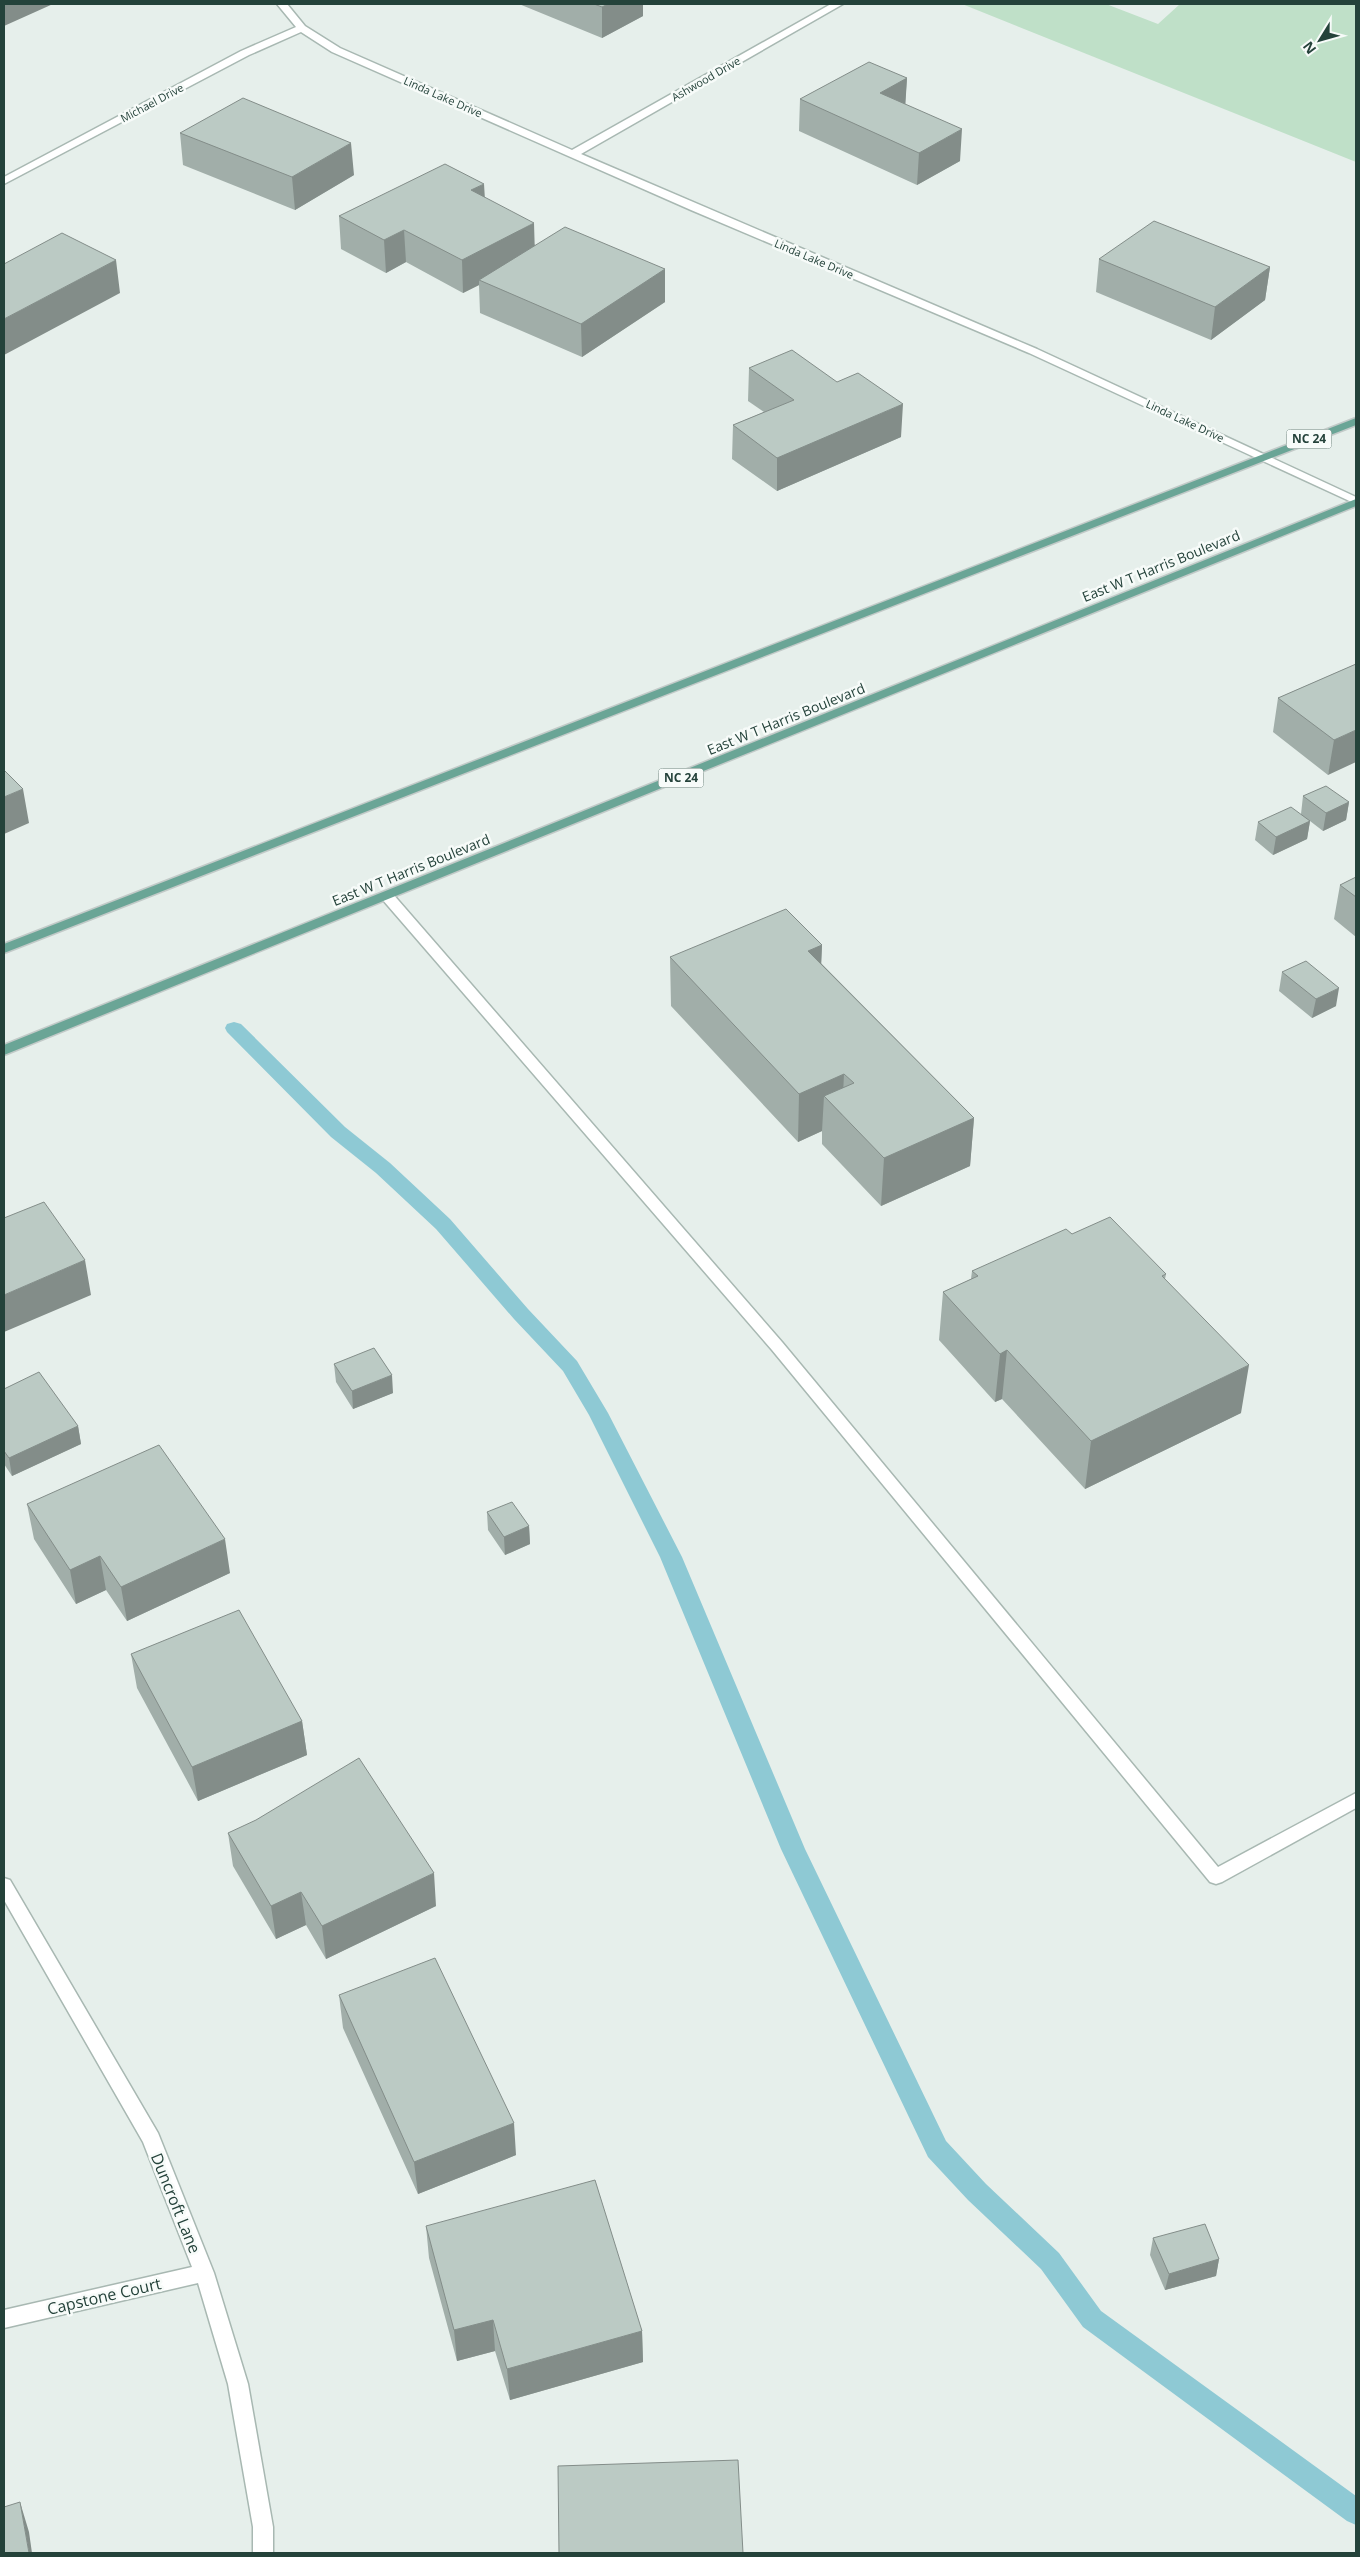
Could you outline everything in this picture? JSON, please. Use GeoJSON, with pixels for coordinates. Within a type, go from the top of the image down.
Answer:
{"type":"FeatureCollection","features":[{"type":"Feature","properties":{"kind":"main road","name":"NC 24"},"geometry":{"type":"LineString","coordinates":[[4,948],[1262,456],[1356,421]]}},
{"type":"Feature","properties":{"kind":"main road","name":"East W T Harris Boulevard"},"geometry":{"type":"LineString","coordinates":[[4,1050],[1356,501]]}},
{"type":"Feature","properties":{"kind":"street","name":"Linda Lake Drive"},"geometry":{"type":"LineString","coordinates":[[282,4],[302,28],[336,50],[695,208],[1033,351],[1356,501]]}},
{"type":"Feature","properties":{"kind":"street","name":"Ashwood Drive"},"geometry":{"type":"LineString","coordinates":[[573,154],[838,4]]}},
{"type":"Feature","properties":{"kind":"street","name":"Michael Drive"},"geometry":{"type":"LineString","coordinates":[[4,181],[245,53],[302,28]]}},
{"type":"Feature","properties":{"kind":"street"},"geometry":{"type":"LineString","coordinates":[[387,896],[777,1346],[1216,1877],[1356,1800]]}},
{"type":"Feature","properties":{"kind":"street","name":"Duncroft Lane"},"geometry":{"type":"LineString","coordinates":[[4,1885],[151,2139],[204,2273],[238,2384],[263,2527],[263,2553]]}},
{"type":"Feature","properties":{"kind":"street","name":"Capstone Court"},"geometry":{"type":"LineString","coordinates":[[4,2319],[204,2273]]}},
{"type":"Feature","properties":{"kind":"green space"},"geometry":{"type":"Polygon","coordinates":[[[962,4],[1106,4],[1158,24],[1180,4],[1356,4],[1356,162],[962,4]]]}},
{"type":"Feature","properties":{"kind":"building"},"geometry":{"type":"Polygon","coordinates":[[[594,4],[608,4],[602,7],[594,4]]]}},
{"type":"Feature","properties":{"kind":"building"},"geometry":{"type":"Polygon","coordinates":[[[869,62],[907,78],[880,93],[962,129],[919,153],[800,99],[869,62]]]}},
{"type":"Feature","properties":{"kind":"building"},"geometry":{"type":"Polygon","coordinates":[[[243,98],[351,143],[292,177],[180,133],[243,98]]]}},
{"type":"Feature","properties":{"kind":"building"},"geometry":{"type":"Polygon","coordinates":[[[445,164],[484,184],[471,190],[534,223],[462,260],[404,230],[384,240],[339,216],[445,164]]]}},
{"type":"Feature","properties":{"kind":"building"},"geometry":{"type":"Polygon","coordinates":[[[1154,221],[1270,267],[1215,307],[1099,259],[1154,221]]]}},
{"type":"Feature","properties":{"kind":"building"},"geometry":{"type":"Polygon","coordinates":[[[565,227],[665,269],[581,324],[479,280],[565,227]]]}},
{"type":"Feature","properties":{"kind":"building"},"geometry":{"type":"Polygon","coordinates":[[[62,233],[116,260],[4,319],[4,264],[62,233]]]}},
{"type":"Feature","properties":{"kind":"building"},"geometry":{"type":"Polygon","coordinates":[[[792,350],[837,382],[858,373],[903,404],[777,458],[733,425],[794,400],[749,368],[792,350]]]}},
{"type":"Feature","properties":{"kind":"building"},"geometry":{"type":"Polygon","coordinates":[[[1356,664],[1356,730],[1334,740],[1278,698],[1356,664]]]}},
{"type":"Feature","properties":{"kind":"building"},"geometry":{"type":"Polygon","coordinates":[[[4,770],[23,789],[4,797],[4,770]]]}},
{"type":"Feature","properties":{"kind":"building"},"geometry":{"type":"Polygon","coordinates":[[[1326,786],[1349,802],[1326,813],[1303,796],[1326,786]]]}},
{"type":"Feature","properties":{"kind":"building"},"geometry":{"type":"Polygon","coordinates":[[[1291,807],[1310,821],[1276,837],[1258,822],[1291,807]]]}},
{"type":"Feature","properties":{"kind":"building"},"geometry":{"type":"Polygon","coordinates":[[[1356,877],[1356,897],[1340,885],[1356,877]]]}},
{"type":"Feature","properties":{"kind":"building"},"geometry":{"type":"Polygon","coordinates":[[[786,909],[822,945],[808,951],[974,1118],[884,1158],[824,1096],[854,1083],[844,1074],[799,1094],[670,957],[786,909]]]}},
{"type":"Feature","properties":{"kind":"building"},"geometry":{"type":"Polygon","coordinates":[[[1306,961],[1339,988],[1316,999],[1282,972],[1306,961]]]}},
{"type":"Feature","properties":{"kind":"building"},"geometry":{"type":"Polygon","coordinates":[[[44,1202],[85,1260],[4,1295],[4,1218],[44,1202]]]}},
{"type":"Feature","properties":{"kind":"building"},"geometry":{"type":"Polygon","coordinates":[[[1110,1217],[1166,1274],[1162,1276],[1249,1365],[1091,1441],[1007,1350],[1000,1354],[943,1292],[978,1276],[972,1271],[1066,1229],[1072,1234],[1110,1217]]]}},
{"type":"Feature","properties":{"kind":"building"},"geometry":{"type":"Polygon","coordinates":[[[374,1348],[392,1375],[352,1391],[334,1364],[374,1348]]]}},
{"type":"Feature","properties":{"kind":"building"},"geometry":{"type":"Polygon","coordinates":[[[39,1372],[78,1426],[9,1458],[4,1451],[4,1389],[39,1372]]]}},
{"type":"Feature","properties":{"kind":"building"},"geometry":{"type":"Polygon","coordinates":[[[159,1445],[225,1539],[121,1587],[100,1556],[70,1570],[27,1504],[159,1445]]]}},
{"type":"Feature","properties":{"kind":"building"},"geometry":{"type":"Polygon","coordinates":[[[512,1502],[529,1526],[504,1537],[487,1512],[512,1502]]]}},
{"type":"Feature","properties":{"kind":"building"},"geometry":{"type":"Polygon","coordinates":[[[239,1610],[302,1721],[192,1767],[131,1654],[239,1610]]]}},
{"type":"Feature","properties":{"kind":"building"},"geometry":{"type":"Polygon","coordinates":[[[359,1758],[434,1873],[322,1926],[301,1892],[271,1906],[228,1833],[256,1820],[359,1758]]]}},
{"type":"Feature","properties":{"kind":"building"},"geometry":{"type":"Polygon","coordinates":[[[435,1958],[514,2123],[414,2162],[339,1995],[435,1958]]]}},
{"type":"Feature","properties":{"kind":"building"},"geometry":{"type":"Polygon","coordinates":[[[595,2180],[642,2331],[507,2369],[493,2320],[454,2330],[426,2226],[595,2180]]]}},
{"type":"Feature","properties":{"kind":"building"},"geometry":{"type":"Polygon","coordinates":[[[1205,2224],[1219,2259],[1169,2274],[1153,2238],[1205,2224]]]}},
{"type":"Feature","properties":{"kind":"building"},"geometry":{"type":"Polygon","coordinates":[[[738,2460],[743,2553],[559,2553],[558,2466],[738,2460]]]}},
{"type":"Feature","properties":{"kind":"building"},"geometry":{"type":"Polygon","coordinates":[[[20,2502],[29,2553],[4,2553],[4,2507],[20,2502]]]}},
{"type":"Feature","properties":{"kind":"waterway"},"geometry":{"type":"LineString","coordinates":[[234,1028],[338,1132],[383,1168],[443,1224],[521,1314],[570,1366],[598,1413],[671,1557],[793,1849],[937,2149],[977,2192],[1050,2261],[1092,2319],[1356,2512]]}}]}
